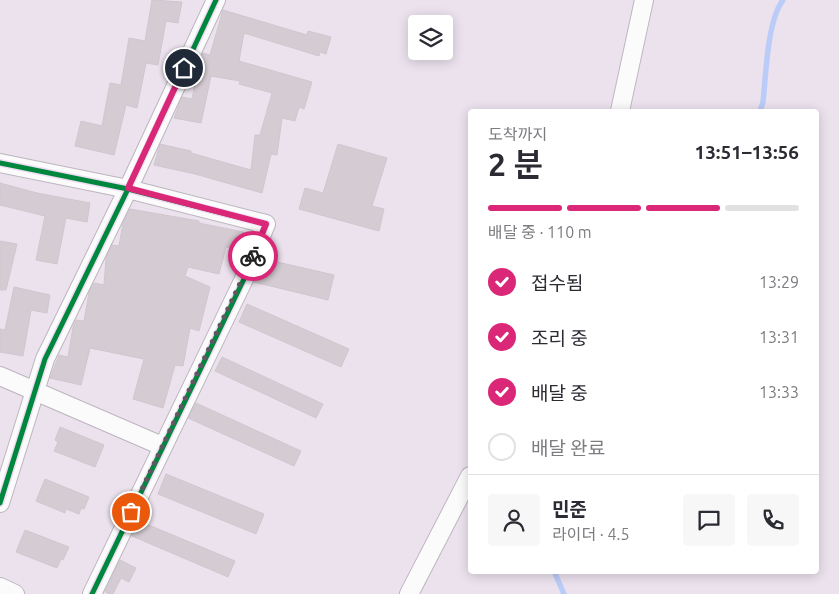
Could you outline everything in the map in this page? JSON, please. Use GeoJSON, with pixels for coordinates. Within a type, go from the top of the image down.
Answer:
{"type":"FeatureCollection","features":[{"type":"Feature","properties":{"kind":"street"},"geometry":{"type":"LineString","coordinates":[[0,503],[45,358],[128,188],[216,0]]}},
{"type":"Feature","properties":{"kind":"street"},"geometry":{"type":"LineString","coordinates":[[620,109],[644,0]]}},
{"type":"Feature","properties":{"kind":"street"},"geometry":{"type":"LineString","coordinates":[[0,163],[128,188],[266,224],[244,279],[92,594]]}},
{"type":"Feature","properties":{"kind":"street"},"geometry":{"type":"LineString","coordinates":[[0,376],[162,446]]}},
{"type":"Feature","properties":{"kind":"street"},"geometry":{"type":"LineString","coordinates":[[410,594],[468,480]]}},
{"type":"Feature","properties":{"kind":"street"},"geometry":{"type":"LineString","coordinates":[[0,587],[15,594]]}},
{"type":"Feature","properties":{"kind":"building"},"geometry":{"type":"Polygon","coordinates":[[[152,0],[182,2],[178,23],[166,21],[158,65],[146,63],[137,108],[126,105],[114,155],[75,146],[81,121],[102,126],[110,83],[121,85],[129,38],[145,41],[152,0]]]}},
{"type":"Feature","properties":{"kind":"building"},"geometry":{"type":"Polygon","coordinates":[[[223,10],[307,35],[308,31],[331,37],[326,54],[320,52],[319,56],[244,33],[239,61],[312,82],[304,109],[299,107],[295,121],[282,118],[277,155],[271,154],[262,193],[195,174],[154,165],[160,144],[191,151],[191,153],[251,170],[255,135],[260,135],[272,93],[239,84],[240,81],[211,76],[201,123],[174,118],[182,97],[192,99],[199,62],[203,53],[210,55],[223,10]]]}},
{"type":"Feature","properties":{"kind":"building"},"geometry":{"type":"Polygon","coordinates":[[[338,144],[387,158],[372,206],[384,209],[379,231],[299,209],[305,188],[323,193],[338,144]]]}},
{"type":"Feature","properties":{"kind":"building"},"geometry":{"type":"Polygon","coordinates":[[[0,183],[37,193],[90,203],[87,222],[66,218],[57,264],[36,260],[45,216],[0,205],[0,183]]]}},
{"type":"Feature","properties":{"kind":"building"},"geometry":{"type":"Polygon","coordinates":[[[130,209],[199,221],[199,223],[243,232],[240,250],[226,247],[219,274],[188,267],[185,276],[210,287],[199,331],[190,328],[183,366],[175,365],[163,408],[133,399],[144,359],[90,348],[81,385],[50,378],[59,355],[68,357],[73,327],[76,320],[84,321],[89,293],[94,283],[104,285],[106,258],[112,245],[119,246],[123,223],[130,209]]]}},
{"type":"Feature","properties":{"kind":"building"},"geometry":{"type":"Polygon","coordinates":[[[0,241],[17,244],[6,290],[0,290],[0,241]]]}},
{"type":"Feature","properties":{"kind":"building"},"geometry":{"type":"Polygon","coordinates":[[[264,259],[334,275],[328,300],[254,282],[264,259]]]}},
{"type":"Feature","properties":{"kind":"building"},"geometry":{"type":"Polygon","coordinates":[[[14,287],[50,295],[47,313],[31,310],[23,356],[0,352],[0,329],[5,330],[14,287]]]}},
{"type":"Feature","properties":{"kind":"building"},"geometry":{"type":"Polygon","coordinates":[[[247,304],[349,349],[341,367],[239,322],[247,304]]]}},
{"type":"Feature","properties":{"kind":"building"},"geometry":{"type":"Polygon","coordinates":[[[222,357],[323,404],[316,418],[215,371],[222,357]]]}},
{"type":"Feature","properties":{"kind":"building"},"geometry":{"type":"Polygon","coordinates":[[[196,403],[301,451],[294,466],[188,418],[196,403]]]}},
{"type":"Feature","properties":{"kind":"building"},"geometry":{"type":"Polygon","coordinates":[[[60,427],[104,445],[95,467],[54,451],[58,442],[55,440],[60,427]]]}},
{"type":"Feature","properties":{"kind":"building"},"geometry":{"type":"Polygon","coordinates":[[[166,474],[264,514],[256,534],[158,494],[166,474]]]}},
{"type":"Feature","properties":{"kind":"building"},"geometry":{"type":"Polygon","coordinates":[[[45,479],[89,497],[84,509],[81,508],[79,514],[66,509],[65,513],[36,501],[45,479]]]}},
{"type":"Feature","properties":{"kind":"building"},"geometry":{"type":"Polygon","coordinates":[[[139,521],[235,561],[228,577],[132,536],[139,521]]]}},
{"type":"Feature","properties":{"kind":"building"},"geometry":{"type":"Polygon","coordinates":[[[25,530],[69,547],[57,568],[16,552],[25,530]]]}},
{"type":"Feature","properties":{"kind":"building"},"geometry":{"type":"Polygon","coordinates":[[[120,560],[136,568],[129,582],[121,578],[113,594],[110,594],[105,592],[120,560]]]}},
{"type":"Feature","properties":{"kind":"waterway"},"geometry":{"type":"LineString","coordinates":[[761,109],[770,34],[783,0]]}},
{"type":"Feature","properties":{"kind":"waterway"},"geometry":{"type":"LineString","coordinates":[[555,574],[564,594]]}},
{"type":"Feature","properties":{"kind":"cycle path"},"geometry":{"type":"LineString","coordinates":[[0,503],[45,359],[128,189],[216,0]]}},
{"type":"Feature","properties":{"kind":"cycle path"},"geometry":{"type":"LineString","coordinates":[[0,163],[128,189],[266,224],[244,279],[92,594]]}},
{"type":"Feature","properties":{"kind":"way so far"},"geometry":{"type":"LineString","coordinates":[[131,512],[244,279],[253,256]]}},
{"type":"Feature","properties":{"kind":"route"},"geometry":{"type":"LineString","coordinates":[[184,68],[128,188],[266,224],[253,256]]}}]}
